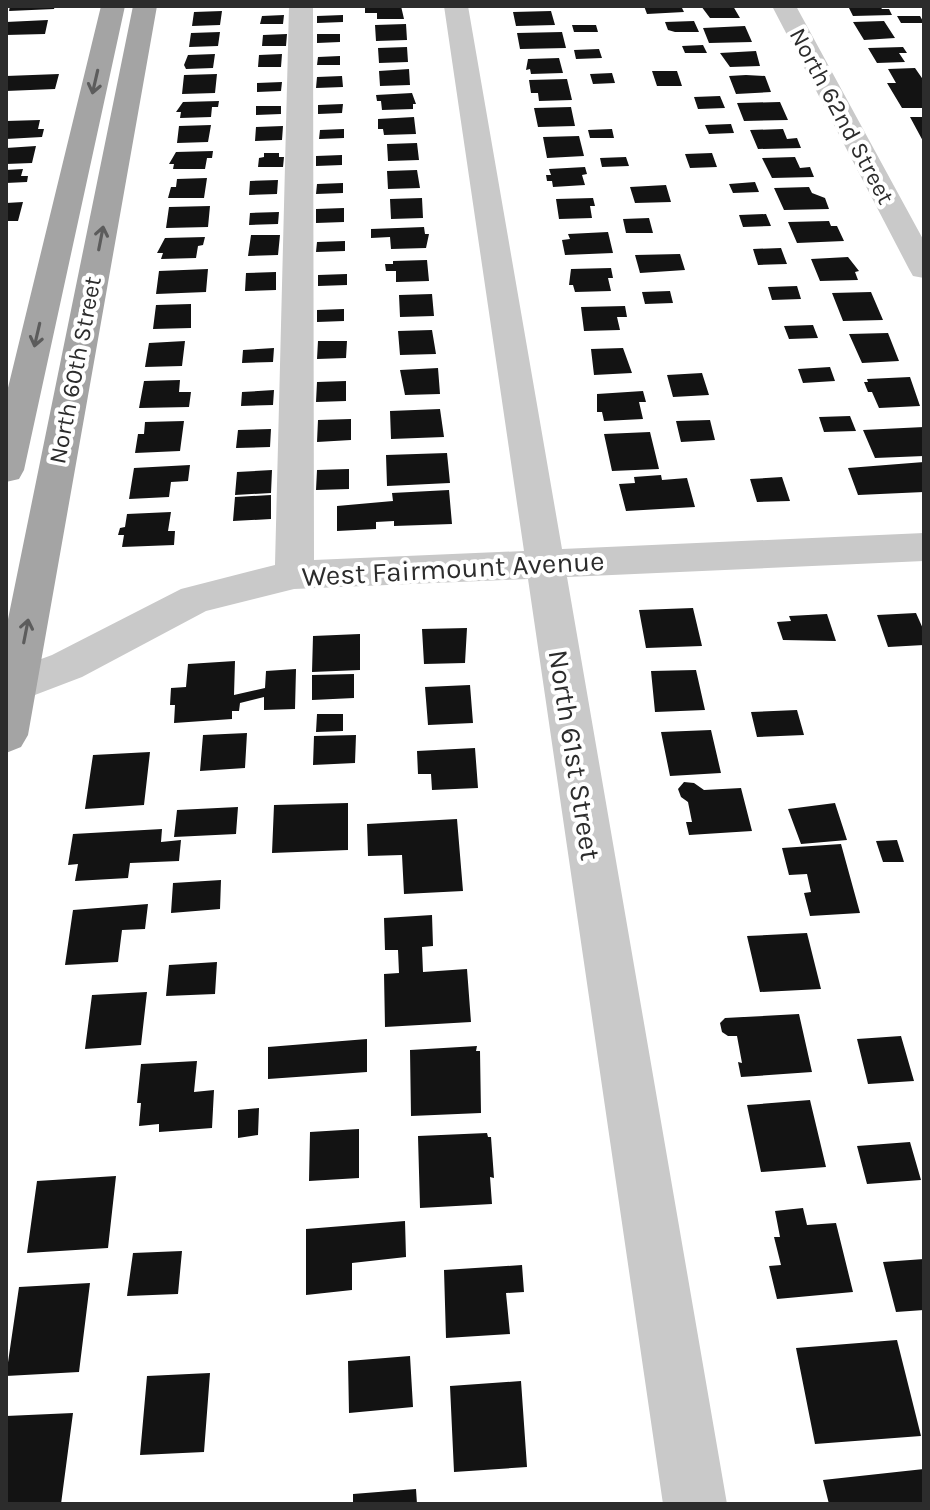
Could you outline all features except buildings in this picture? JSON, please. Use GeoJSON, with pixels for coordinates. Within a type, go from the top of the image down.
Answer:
{"type":"FeatureCollection","features":[{"type":"Feature","properties":{"kind":"main road","name":"North 60th Street"},"geometry":{"type":"LineString","coordinates":[[6,470],[113,6]]}},
{"type":"Feature","properties":{"kind":"main road","name":"North 60th Street"},"geometry":{"type":"LineString","coordinates":[[6,735],[11,687],[145,6]]}},
{"type":"Feature","properties":{"kind":"street"},"geometry":{"type":"LineString","coordinates":[[294,575],[301,6]]}},
{"type":"Feature","properties":{"kind":"street","name":"North 61st Street"},"geometry":{"type":"LineString","coordinates":[[456,6],[695,1504]]}},
{"type":"Feature","properties":{"kind":"street","name":"North 62nd Street"},"geometry":{"type":"LineString","coordinates":[[784,6],[924,269]]}},
{"type":"Feature","properties":{"kind":"street","name":"West Fairmount Avenue"},"geometry":{"type":"LineString","coordinates":[[11,687],[67,666],[195,599],[294,575],[924,547]]}}]}
